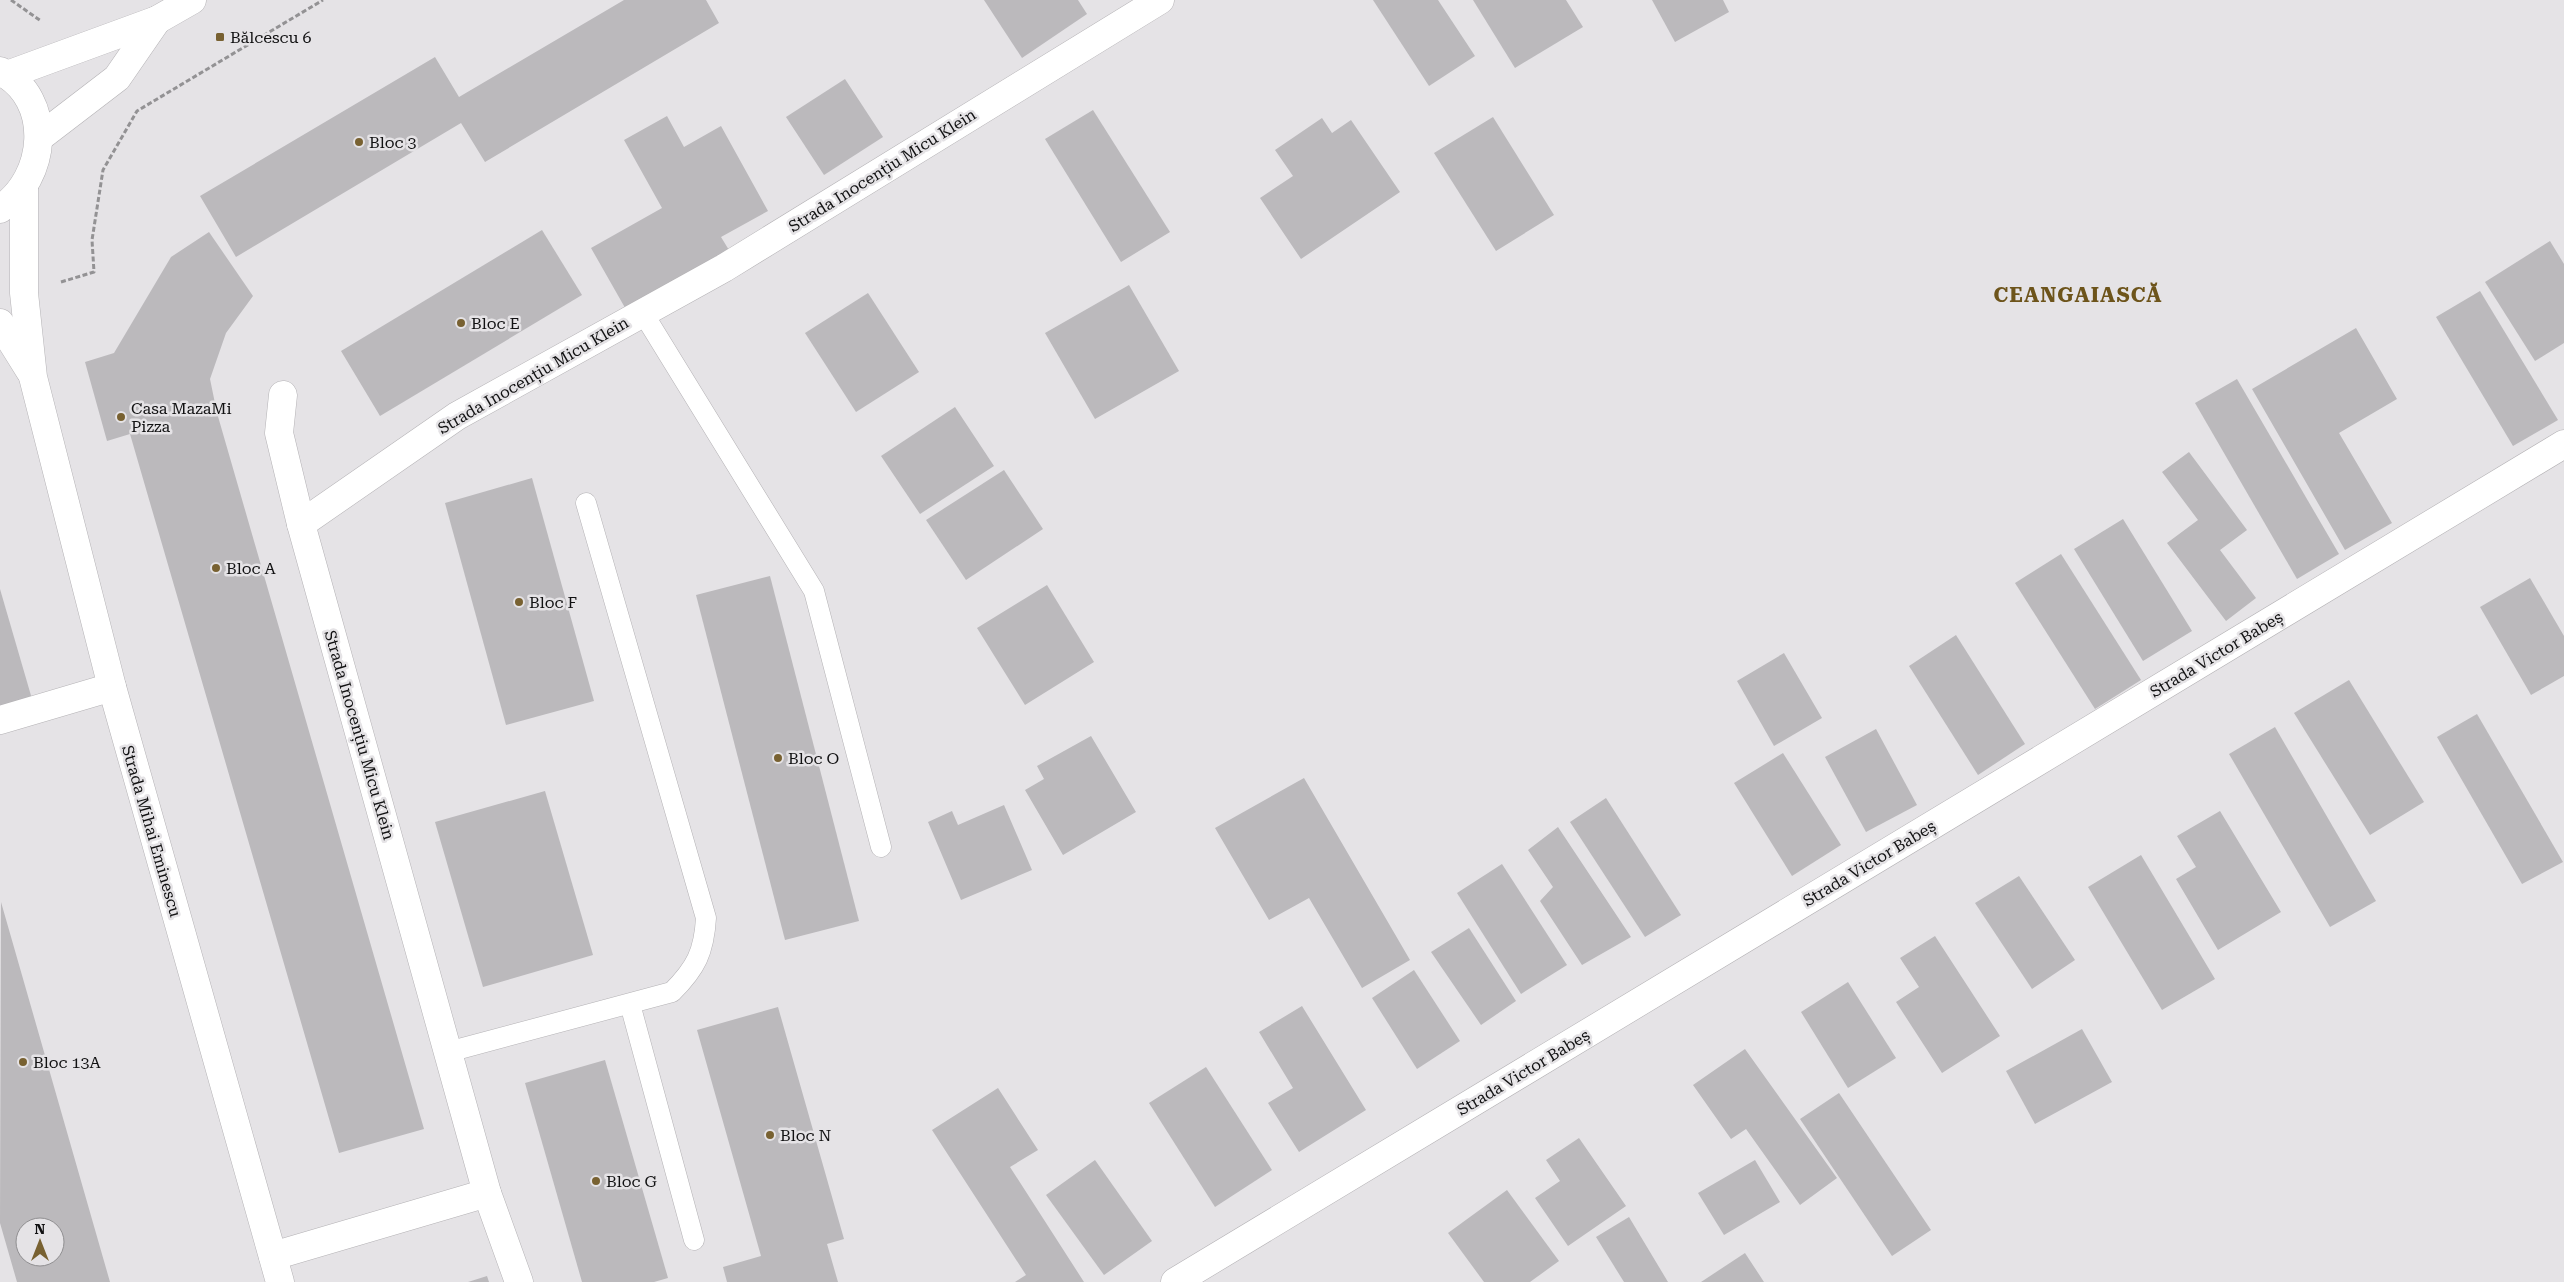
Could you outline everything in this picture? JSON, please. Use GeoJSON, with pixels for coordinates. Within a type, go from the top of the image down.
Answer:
{"type":"FeatureCollection","features":[{"type":"Feature","properties":{"kind":"street"},"geometry":{"type":"LineString","coordinates":[[0,209],[10,203],[24,187],[36,164],[40,136],[35,113],[24,92],[3,73],[157,20],[192,0]]}},
{"type":"Feature","properties":{"kind":"street","name":"Strada Inocențiu Micu Klein"},"geometry":{"type":"LineString","coordinates":[[487,1193],[301,524],[457,416],[724,268],[1160,0]]}},
{"type":"Feature","properties":{"kind":"street"},"geometry":{"type":"LineString","coordinates":[[40,136],[117,78],[157,20]]}},
{"type":"Feature","properties":{"kind":"street","name":"Strada Mihai Eminescu"},"geometry":{"type":"LineString","coordinates":[[24,187],[24,293],[33,377],[112,687],[280,1282]]}},
{"type":"Feature","properties":{"kind":"street","name":"Strada Mihai Eminescu"},"geometry":{"type":"LineString","coordinates":[[0,324],[33,377]]}},
{"type":"Feature","properties":{"kind":"street"},"geometry":{"type":"LineString","coordinates":[[283,395],[279,434],[301,524]]}},
{"type":"Feature","properties":{"kind":"street","name":"Strada Victor Babeș"},"geometry":{"type":"LineString","coordinates":[[1175,1282],[2564,444]]}},
{"type":"Feature","properties":{"kind":"street"},"geometry":{"type":"LineString","coordinates":[[0,720],[112,687]]}},
{"type":"Feature","properties":{"kind":"street"},"geometry":{"type":"LineString","coordinates":[[273,1256],[487,1193],[519,1282]]}},
{"type":"Feature","properties":{"kind":"lane"},"geometry":{"type":"LineString","coordinates":[[643,313],[814,591],[881,847]]}},
{"type":"Feature","properties":{"kind":"lane"},"geometry":{"type":"LineString","coordinates":[[448,1052],[672,992],[689,976],[700,956],[705,937],[706,918],[586,503]]}},
{"type":"Feature","properties":{"kind":"lane"},"geometry":{"type":"LineString","coordinates":[[630,1004],[694,1240]]}},
{"type":"Feature","properties":{"kind":"path"},"geometry":{"type":"LineString","coordinates":[[24,293],[94,272],[92,240],[103,170],[137,112],[323,0]]}},
{"type":"Feature","properties":{"kind":"building","name":"Bloc 3"},"geometry":{"type":"Polygon","coordinates":[[[624,0],[706,0],[719,23],[485,162],[461,123],[236,257],[200,196],[435,57],[459,97],[624,0]]]}},
{"type":"Feature","properties":{"kind":"building"},"geometry":{"type":"Polygon","coordinates":[[[984,0],[1078,0],[1087,14],[1022,58],[984,0]]]}},
{"type":"Feature","properties":{"kind":"building"},"geometry":{"type":"Polygon","coordinates":[[[1373,0],[1438,0],[1475,56],[1429,86],[1373,0]]]}},
{"type":"Feature","properties":{"kind":"building"},"geometry":{"type":"Polygon","coordinates":[[[1473,0],[1566,0],[1583,27],[1515,68],[1473,0]]]}},
{"type":"Feature","properties":{"kind":"building"},"geometry":{"type":"Polygon","coordinates":[[[1652,0],[1723,0],[1729,12],[1675,42],[1652,0]]]}},
{"type":"Feature","properties":{"kind":"building"},"geometry":{"type":"Polygon","coordinates":[[[845,79],[883,137],[824,175],[786,117],[845,79]]]}},
{"type":"Feature","properties":{"kind":"building"},"geometry":{"type":"Polygon","coordinates":[[[1093,110],[1170,232],[1121,262],[1045,139],[1093,110]]]}},
{"type":"Feature","properties":{"kind":"building"},"geometry":{"type":"Polygon","coordinates":[[[667,116],[684,147],[721,126],[768,211],[721,237],[732,255],[628,313],[591,248],[662,208],[624,140],[667,116]]]}},
{"type":"Feature","properties":{"kind":"building"},"geometry":{"type":"Polygon","coordinates":[[[1493,117],[1554,215],[1496,251],[1434,153],[1493,117]]]}},
{"type":"Feature","properties":{"kind":"building"},"geometry":{"type":"Polygon","coordinates":[[[1322,118],[1332,133],[1351,120],[1400,192],[1301,259],[1260,198],[1293,176],[1275,150],[1322,118]]]}},
{"type":"Feature","properties":{"kind":"building","name":"Bloc E"},"geometry":{"type":"Polygon","coordinates":[[[542,230],[582,295],[380,416],[341,351],[542,230]]]}},
{"type":"Feature","properties":{"kind":"building","name":"Bloc A"},"geometry":{"type":"Polygon","coordinates":[[[209,232],[253,296],[226,333],[210,379],[217,413],[424,1129],[339,1153],[130,434],[107,441],[85,362],[114,353],[171,257],[209,232]]]}},
{"type":"Feature","properties":{"kind":"building"},"geometry":{"type":"Polygon","coordinates":[[[2550,241],[2564,264],[2564,343],[2535,361],[2485,282],[2550,241]]]}},
{"type":"Feature","properties":{"kind":"building"},"geometry":{"type":"Polygon","coordinates":[[[1129,285],[1179,371],[1095,419],[1045,333],[1129,285]]]}},
{"type":"Feature","properties":{"kind":"building"},"geometry":{"type":"Polygon","coordinates":[[[2480,291],[2558,420],[2513,446],[2436,317],[2480,291]]]}},
{"type":"Feature","properties":{"kind":"building"},"geometry":{"type":"Polygon","coordinates":[[[868,293],[919,372],[856,412],[805,333],[868,293]]]}},
{"type":"Feature","properties":{"kind":"building"},"geometry":{"type":"Polygon","coordinates":[[[2356,328],[2397,399],[2339,433],[2392,523],[2345,550],[2252,389],[2356,328]]]}},
{"type":"Feature","properties":{"kind":"building"},"geometry":{"type":"Polygon","coordinates":[[[2237,379],[2339,554],[2297,579],[2195,403],[2237,379]]]}},
{"type":"Feature","properties":{"kind":"building"},"geometry":{"type":"Polygon","coordinates":[[[955,407],[994,466],[920,514],[881,456],[955,407]]]}},
{"type":"Feature","properties":{"kind":"building"},"geometry":{"type":"Polygon","coordinates":[[[2189,452],[2247,530],[2220,550],[2256,598],[2226,621],[2167,543],[2198,520],[2162,472],[2189,452]]]}},
{"type":"Feature","properties":{"kind":"building"},"geometry":{"type":"Polygon","coordinates":[[[1004,470],[1043,529],[966,580],[926,520],[1004,470]]]}},
{"type":"Feature","properties":{"kind":"building","name":"Bloc F"},"geometry":{"type":"Polygon","coordinates":[[[532,478],[594,701],[506,725],[445,503],[532,478]]]}},
{"type":"Feature","properties":{"kind":"building"},"geometry":{"type":"Polygon","coordinates":[[[2123,519],[2192,631],[2143,661],[2074,549],[2123,519]]]}},
{"type":"Feature","properties":{"kind":"building"},"geometry":{"type":"Polygon","coordinates":[[[2061,554],[2141,680],[2095,709],[2015,583],[2061,554]]]}},
{"type":"Feature","properties":{"kind":"building","name":"Bloc O"},"geometry":{"type":"Polygon","coordinates":[[[770,576],[859,921],[785,940],[696,595],[770,576]]]}},
{"type":"Feature","properties":{"kind":"building"},"geometry":{"type":"Polygon","coordinates":[[[2530,578],[2564,636],[2564,676],[2531,695],[2480,607],[2530,578]]]}},
{"type":"Feature","properties":{"kind":"building"},"geometry":{"type":"Polygon","coordinates":[[[1047,585],[1094,662],[1025,705],[977,628],[1047,585]]]}},
{"type":"Feature","properties":{"kind":"building"},"geometry":{"type":"Polygon","coordinates":[[[0,589],[32,699],[0,709],[0,589]]]}},
{"type":"Feature","properties":{"kind":"building"},"geometry":{"type":"Polygon","coordinates":[[[1956,635],[2025,744],[1978,775],[1909,666],[1956,635]]]}},
{"type":"Feature","properties":{"kind":"building"},"geometry":{"type":"Polygon","coordinates":[[[1784,653],[1822,718],[1774,746],[1737,681],[1784,653]]]}},
{"type":"Feature","properties":{"kind":"building"},"geometry":{"type":"Polygon","coordinates":[[[2349,680],[2424,802],[2370,835],[2294,713],[2349,680]]]}},
{"type":"Feature","properties":{"kind":"building"},"geometry":{"type":"Polygon","coordinates":[[[2477,714],[2563,862],[2522,884],[2437,737],[2477,714]]]}},
{"type":"Feature","properties":{"kind":"building"},"geometry":{"type":"Polygon","coordinates":[[[2275,727],[2376,901],[2330,927],[2229,754],[2275,727]]]}},
{"type":"Feature","properties":{"kind":"building"},"geometry":{"type":"Polygon","coordinates":[[[1876,729],[1917,805],[1866,832],[1825,757],[1876,729]]]}},
{"type":"Feature","properties":{"kind":"building"},"geometry":{"type":"Polygon","coordinates":[[[1091,736],[1136,812],[1063,855],[1025,790],[1044,779],[1037,766],[1091,736]]]}},
{"type":"Feature","properties":{"kind":"building"},"geometry":{"type":"Polygon","coordinates":[[[1783,753],[1841,845],[1792,876],[1734,783],[1783,753]]]}},
{"type":"Feature","properties":{"kind":"building"},"geometry":{"type":"Polygon","coordinates":[[[1304,778],[1410,960],[1362,988],[1309,898],[1269,920],[1215,828],[1304,778]]]}},
{"type":"Feature","properties":{"kind":"building"},"geometry":{"type":"Polygon","coordinates":[[[545,791],[593,955],[483,987],[435,822],[545,791]]]}},
{"type":"Feature","properties":{"kind":"building"},"geometry":{"type":"Polygon","coordinates":[[[1606,798],[1681,915],[1645,937],[1570,822],[1606,798]]]}},
{"type":"Feature","properties":{"kind":"building"},"geometry":{"type":"Polygon","coordinates":[[[1004,805],[1032,870],[961,900],[928,822],[952,811],[958,825],[1004,805]]]}},
{"type":"Feature","properties":{"kind":"building"},"geometry":{"type":"Polygon","coordinates":[[[2220,811],[2281,912],[2218,950],[2176,879],[2196,867],[2177,836],[2220,811]]]}},
{"type":"Feature","properties":{"kind":"building"},"geometry":{"type":"Polygon","coordinates":[[[1558,827],[1631,937],[1582,965],[1540,901],[1553,887],[1528,850],[1558,827]]]}},
{"type":"Feature","properties":{"kind":"building"},"geometry":{"type":"Polygon","coordinates":[[[2141,855],[2215,979],[2162,1010],[2088,887],[2141,855]]]}},
{"type":"Feature","properties":{"kind":"building"},"geometry":{"type":"Polygon","coordinates":[[[1502,864],[1567,965],[1521,994],[1457,893],[1502,864]]]}},
{"type":"Feature","properties":{"kind":"building"},"geometry":{"type":"Polygon","coordinates":[[[2019,876],[2075,960],[2032,989],[1975,903],[2019,876]]]}},
{"type":"Feature","properties":{"kind":"building","name":"Bloc 13A"},"geometry":{"type":"Polygon","coordinates":[[[1,902],[110,1282],[17,1282],[0,1223],[1,902]]]}},
{"type":"Feature","properties":{"kind":"building"},"geometry":{"type":"Polygon","coordinates":[[[1469,928],[1516,1001],[1481,1025],[1431,952],[1469,928]]]}},
{"type":"Feature","properties":{"kind":"building"},"geometry":{"type":"Polygon","coordinates":[[[1935,936],[2000,1036],[1942,1073],[1896,1002],[1919,987],[1900,958],[1935,936]]]}},
{"type":"Feature","properties":{"kind":"building"},"geometry":{"type":"Polygon","coordinates":[[[1414,970],[1460,1041],[1417,1069],[1372,998],[1414,970]]]}},
{"type":"Feature","properties":{"kind":"building"},"geometry":{"type":"Polygon","coordinates":[[[1848,982],[1896,1058],[1848,1088],[1801,1012],[1848,982]]]}},
{"type":"Feature","properties":{"kind":"building"},"geometry":{"type":"Polygon","coordinates":[[[1302,1006],[1366,1110],[1299,1152],[1268,1103],[1293,1088],[1259,1032],[1302,1006]]]}},
{"type":"Feature","properties":{"kind":"building","name":"Bloc N"},"geometry":{"type":"Polygon","coordinates":[[[778,1007],[844,1239],[827,1244],[838,1282],[727,1282],[723,1267],[761,1256],[697,1030],[778,1007]]]}},
{"type":"Feature","properties":{"kind":"building"},"geometry":{"type":"Polygon","coordinates":[[[2082,1029],[2112,1082],[2035,1124],[2006,1071],[2082,1029]]]}},
{"type":"Feature","properties":{"kind":"building"},"geometry":{"type":"Polygon","coordinates":[[[1745,1049],[1837,1178],[1800,1205],[1746,1129],[1731,1139],[1693,1085],[1745,1049]]]}},
{"type":"Feature","properties":{"kind":"building","name":"Bloc G"},"geometry":{"type":"Polygon","coordinates":[[[605,1060],[668,1278],[654,1282],[582,1282],[525,1083],[605,1060]]]}},
{"type":"Feature","properties":{"kind":"building"},"geometry":{"type":"Polygon","coordinates":[[[1206,1067],[1272,1170],[1215,1207],[1149,1103],[1206,1067]]]}},
{"type":"Feature","properties":{"kind":"building"},"geometry":{"type":"Polygon","coordinates":[[[998,1088],[1038,1150],[1010,1167],[1084,1282],[1015,1282],[1026,1275],[932,1130],[998,1088]]]}},
{"type":"Feature","properties":{"kind":"building"},"geometry":{"type":"Polygon","coordinates":[[[1839,1093],[1931,1230],[1892,1256],[1800,1119],[1839,1093]]]}},
{"type":"Feature","properties":{"kind":"building"},"geometry":{"type":"Polygon","coordinates":[[[1579,1138],[1626,1206],[1568,1246],[1535,1198],[1560,1181],[1546,1160],[1579,1138]]]}},
{"type":"Feature","properties":{"kind":"building"},"geometry":{"type":"Polygon","coordinates":[[[1095,1160],[1152,1241],[1104,1275],[1046,1195],[1095,1160]]]}},
{"type":"Feature","properties":{"kind":"building"},"geometry":{"type":"Polygon","coordinates":[[[1755,1160],[1780,1202],[1724,1235],[1698,1193],[1755,1160]]]}},
{"type":"Feature","properties":{"kind":"building"},"geometry":{"type":"Polygon","coordinates":[[[1507,1190],[1559,1261],[1530,1282],[1484,1282],[1448,1233],[1507,1190]]]}},
{"type":"Feature","properties":{"kind":"building"},"geometry":{"type":"Polygon","coordinates":[[[1629,1217],[1668,1282],[1624,1282],[1596,1237],[1629,1217]]]}},
{"type":"Feature","properties":{"kind":"building"},"geometry":{"type":"Polygon","coordinates":[[[1745,1253],[1764,1282],[1701,1282],[1745,1253]]]}},
{"type":"Feature","properties":{"kind":"building"},"geometry":{"type":"Polygon","coordinates":[[[487,1276],[489,1282],[468,1282],[487,1276]]]}},
{"type":"Feature","properties":{"kind":"place","name":"Bălcescu 6"},"geometry":{"type":"Point","coordinates":[220,37]}},
{"type":"Feature","properties":{"kind":"place","name":"Bloc 3"},"geometry":{"type":"Point","coordinates":[359,142]}},
{"type":"Feature","properties":{"kind":"place","name":"Bloc E"},"geometry":{"type":"Point","coordinates":[461,323]}},
{"type":"Feature","properties":{"kind":"place","name":"Casa MazaMi Pizza"},"geometry":{"type":"Point","coordinates":[121,417]}},
{"type":"Feature","properties":{"kind":"place","name":"Bloc A"},"geometry":{"type":"Point","coordinates":[216,568]}},
{"type":"Feature","properties":{"kind":"place","name":"Bloc F"},"geometry":{"type":"Point","coordinates":[519,602]}},
{"type":"Feature","properties":{"kind":"place","name":"Bloc O"},"geometry":{"type":"Point","coordinates":[778,758]}},
{"type":"Feature","properties":{"kind":"place","name":"Bloc 13A"},"geometry":{"type":"Point","coordinates":[23,1062]}},
{"type":"Feature","properties":{"kind":"place","name":"Bloc N"},"geometry":{"type":"Point","coordinates":[770,1135]}},
{"type":"Feature","properties":{"kind":"place","name":"Bloc G"},"geometry":{"type":"Point","coordinates":[596,1181]}},
{"type":"Feature","properties":{"kind":"district","name":"CEANGAIASCĂ"},"geometry":{"type":"Point","coordinates":[2078,295]}}]}
